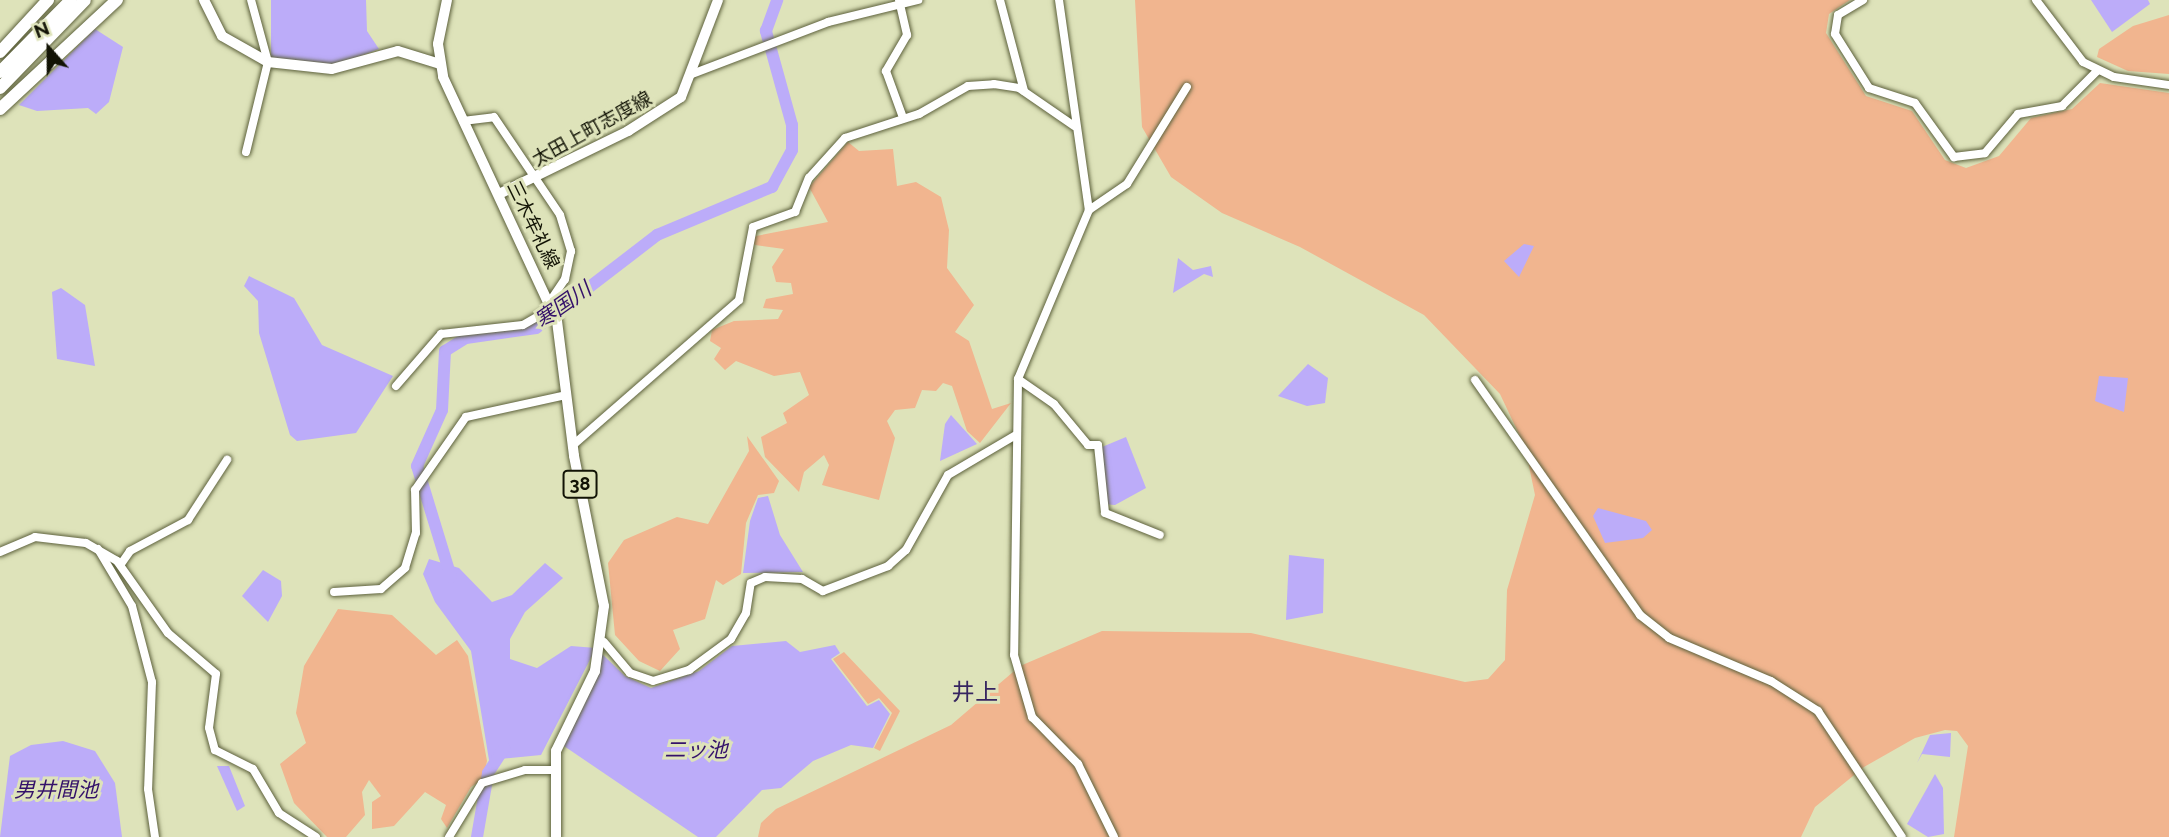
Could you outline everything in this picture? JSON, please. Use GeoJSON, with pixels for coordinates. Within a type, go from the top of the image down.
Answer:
{"type":"FeatureCollection","features":[{"type":"Feature","properties":{"kind":"highway"},"geometry":{"type":"LineString","coordinates":[[0,51],[48,0]]}},
{"type":"Feature","properties":{"kind":"highway"},"geometry":{"type":"LineString","coordinates":[[0,72],[71,0]]}},
{"type":"Feature","properties":{"kind":"highway"},"geometry":{"type":"LineString","coordinates":[[0,88],[85,0]]}},
{"type":"Feature","properties":{"kind":"highway"},"geometry":{"type":"LineString","coordinates":[[0,109],[117,0]]}},
{"type":"Feature","properties":{"kind":"main road"},"geometry":{"type":"LineString","coordinates":[[204,0],[222,36],[268,62],[332,69],[398,51],[440,64]]}},
{"type":"Feature","properties":{"kind":"main road","name":"三木牟礼線"},"geometry":{"type":"LineString","coordinates":[[447,0],[440,64],[463,121],[553,310],[573,445],[604,606],[603,644],[553,766],[556,837]]}},
{"type":"Feature","properties":{"kind":"main road","name":"太田上町志度線"},"geometry":{"type":"LineString","coordinates":[[499,194],[533,181],[669,106],[692,74],[718,0]]}},
{"type":"Feature","properties":{"kind":"street"},"geometry":{"type":"LineString","coordinates":[[246,152],[268,62],[251,0]]}},
{"type":"Feature","properties":{"kind":"street"},"geometry":{"type":"LineString","coordinates":[[692,74],[773,42],[899,2],[918,0]]}},
{"type":"Feature","properties":{"kind":"street"},"geometry":{"type":"LineString","coordinates":[[1000,0],[1024,91]]}},
{"type":"Feature","properties":{"kind":"street"},"geometry":{"type":"LineString","coordinates":[[1059,0],[1074,126],[1089,210]]}},
{"type":"Feature","properties":{"kind":"street"},"geometry":{"type":"LineString","coordinates":[[1863,0],[1838,15],[1835,34],[1870,89],[1915,103],[1954,157],[1985,153],[2018,114],[2062,106],[2097,71]]}},
{"type":"Feature","properties":{"kind":"street"},"geometry":{"type":"LineString","coordinates":[[2036,0],[2069,50],[2097,71],[2169,85]]}},
{"type":"Feature","properties":{"kind":"street"},"geometry":{"type":"LineString","coordinates":[[899,2],[907,35],[886,71],[902,115]]}},
{"type":"Feature","properties":{"kind":"street"},"geometry":{"type":"LineString","coordinates":[[573,445],[739,300],[752,227],[795,212],[809,178],[845,138],[902,115],[919,114],[968,86],[1024,91],[1074,126]]}},
{"type":"Feature","properties":{"kind":"street"},"geometry":{"type":"LineString","coordinates":[[1114,837],[1078,764],[1032,716],[1017,674],[1018,379],[1089,210],[1127,184],[1187,87]]}},
{"type":"Feature","properties":{"kind":"street"},"geometry":{"type":"LineString","coordinates":[[396,386],[441,334],[523,325],[553,310],[565,279],[571,251],[554,205],[533,181],[494,117],[463,121]]}},
{"type":"Feature","properties":{"kind":"street"},"geometry":{"type":"LineString","coordinates":[[1018,379],[1054,404],[1088,444],[1098,445],[1105,513],[1160,535]]}},
{"type":"Feature","properties":{"kind":"street"},"geometry":{"type":"LineString","coordinates":[[1475,380],[1640,615],[1669,638],[1771,681],[1818,711],[1902,837]]}},
{"type":"Feature","properties":{"kind":"street"},"geometry":{"type":"LineString","coordinates":[[334,592],[381,589],[405,568],[416,533],[415,490],[466,417],[566,396]]}},
{"type":"Feature","properties":{"kind":"street"},"geometry":{"type":"LineString","coordinates":[[603,644],[630,673],[653,681],[690,670],[720,652],[743,623],[751,583],[765,577],[802,579],[823,591],[888,566],[906,550],[948,475],[1016,435]]}},
{"type":"Feature","properties":{"kind":"street"},"geometry":{"type":"LineString","coordinates":[[121,564],[130,551],[188,520],[228,460]]}},
{"type":"Feature","properties":{"kind":"street"},"geometry":{"type":"LineString","coordinates":[[0,552],[26,537],[97,548],[121,564],[168,633],[216,674],[209,728],[215,750],[253,769],[279,813],[316,837]]}},
{"type":"Feature","properties":{"kind":"street"},"geometry":{"type":"LineString","coordinates":[[97,548],[132,606],[152,682],[148,789],[155,837]]}},
{"type":"Feature","properties":{"kind":"street"},"geometry":{"type":"LineString","coordinates":[[449,837],[482,783],[524,770],[553,766]]}},
{"type":"Feature","properties":{"kind":"shaded area"},"geometry":{"type":"Polygon","coordinates":[[[1135,0],[1850,0],[1829,14],[1826,33],[1866,96],[1912,111],[1945,160],[1966,168],[1999,156],[2031,118],[2072,109],[2100,83],[2169,93],[2169,837],[1954,837],[1968,746],[1957,731],[1945,730],[1915,738],[1864,767],[1815,807],[1801,837],[758,837],[761,823],[776,809],[951,725],[1020,666],[1102,631],[1251,633],[1465,682],[1488,679],[1505,660],[1507,590],[1535,495],[1525,447],[1500,394],[1424,315],[1300,247],[1222,213],[1171,177],[1142,127],[1135,0]]]}},
{"type":"Feature","properties":{"kind":"shaded area"},"geometry":{"type":"Polygon","coordinates":[[[2169,15],[2169,74],[2128,71],[2097,57],[2099,49],[2133,26],[2169,15]]]}},
{"type":"Feature","properties":{"kind":"shaded area"},"geometry":{"type":"Polygon","coordinates":[[[848,142],[859,151],[893,149],[897,186],[916,182],[941,197],[949,230],[947,268],[974,305],[955,332],[969,341],[992,409],[1011,403],[980,443],[967,431],[952,386],[943,383],[936,391],[922,390],[915,408],[895,410],[887,421],[895,438],[879,500],[822,485],[829,465],[824,455],[804,472],[799,492],[765,457],[761,437],[787,423],[783,413],[809,395],[800,372],[774,376],[736,361],[725,370],[714,359],[721,348],[710,341],[712,330],[734,321],[778,319],[783,310],[763,308],[766,299],[793,294],[791,283],[776,282],[772,267],[784,249],[755,245],[751,237],[828,222],[809,187],[848,142]]]}},
{"type":"Feature","properties":{"kind":"shaded area"},"geometry":{"type":"Polygon","coordinates":[[[747,436],[779,481],[774,493],[758,495],[746,523],[741,574],[723,585],[716,580],[705,619],[673,630],[680,649],[660,671],[639,661],[615,635],[608,563],[624,540],[677,517],[708,524],[749,451],[747,436]]]}},
{"type":"Feature","properties":{"kind":"shaded area"},"geometry":{"type":"Polygon","coordinates":[[[338,609],[392,615],[436,655],[457,640],[468,656],[487,761],[483,779],[471,787],[447,828],[441,819],[446,805],[425,792],[394,826],[372,829],[372,802],[381,796],[369,780],[362,792],[365,815],[346,837],[327,837],[294,803],[280,764],[306,743],[296,713],[304,666],[338,609]]]}},
{"type":"Feature","properties":{"kind":"shaded area"},"geometry":{"type":"Polygon","coordinates":[[[844,652],[900,711],[880,751],[874,748],[892,713],[879,698],[868,704],[833,659],[844,652]]]}},
{"type":"Feature","properties":{"kind":"water"},"geometry":{"type":"Polygon","coordinates":[[[271,0],[366,0],[367,31],[379,49],[334,66],[271,59],[271,0]]]}},
{"type":"Feature","properties":{"kind":"water"},"geometry":{"type":"Polygon","coordinates":[[[2091,0],[2148,0],[2150,4],[2112,32],[2091,0]]]}},
{"type":"Feature","properties":{"kind":"water"},"geometry":{"type":"Polygon","coordinates":[[[95,29],[123,47],[109,102],[96,114],[88,108],[37,111],[19,105],[95,29]]]}},
{"type":"Feature","properties":{"kind":"water"},"geometry":{"type":"Polygon","coordinates":[[[1524,244],[1534,246],[1519,277],[1504,261],[1524,244]]]}},
{"type":"Feature","properties":{"kind":"water"},"geometry":{"type":"Polygon","coordinates":[[[1178,258],[1193,270],[1211,266],[1213,277],[1204,274],[1173,293],[1178,258]]]}},
{"type":"Feature","properties":{"kind":"water"},"geometry":{"type":"Polygon","coordinates":[[[249,276],[294,298],[322,345],[393,376],[356,433],[297,441],[290,435],[259,333],[258,301],[244,286],[249,276]]]}},
{"type":"Feature","properties":{"kind":"water"},"geometry":{"type":"Polygon","coordinates":[[[61,288],[85,305],[95,366],[57,359],[52,292],[61,288]]]}},
{"type":"Feature","properties":{"kind":"water"},"geometry":{"type":"Polygon","coordinates":[[[1308,364],[1328,378],[1325,403],[1307,406],[1278,396],[1308,364]]]}},
{"type":"Feature","properties":{"kind":"water"},"geometry":{"type":"Polygon","coordinates":[[[2099,376],[2128,378],[2124,412],[2095,401],[2099,376]]]}},
{"type":"Feature","properties":{"kind":"water"},"geometry":{"type":"Polygon","coordinates":[[[951,415],[977,444],[940,461],[945,424],[951,415]]]}},
{"type":"Feature","properties":{"kind":"water"},"geometry":{"type":"Polygon","coordinates":[[[1126,437],[1146,488],[1115,505],[1103,504],[1102,447],[1126,437]]]}},
{"type":"Feature","properties":{"kind":"water"},"geometry":{"type":"Polygon","coordinates":[[[768,496],[780,535],[803,572],[743,573],[750,521],[758,498],[768,496]]]}},
{"type":"Feature","properties":{"kind":"water"},"geometry":{"type":"Polygon","coordinates":[[[1598,508],[1646,521],[1652,530],[1643,538],[1605,543],[1593,516],[1598,508]]]}},
{"type":"Feature","properties":{"kind":"water"},"geometry":{"type":"Polygon","coordinates":[[[1289,555],[1324,559],[1323,613],[1286,620],[1289,555]]]}},
{"type":"Feature","properties":{"kind":"water"},"geometry":{"type":"Polygon","coordinates":[[[429,559],[459,568],[492,602],[512,595],[545,563],[563,578],[525,612],[510,639],[510,659],[537,668],[571,646],[596,648],[541,755],[489,760],[471,651],[435,602],[423,574],[429,559]]]}},
{"type":"Feature","properties":{"kind":"water"},"geometry":{"type":"Polygon","coordinates":[[[263,570],[281,581],[282,596],[268,622],[242,596],[263,570]]]}},
{"type":"Feature","properties":{"kind":"water","name":"二ッ池"},"geometry":{"type":"Polygon","coordinates":[[[786,641],[800,652],[835,645],[840,653],[831,659],[867,706],[879,700],[890,714],[873,748],[851,745],[813,761],[781,788],[762,790],[716,837],[698,837],[561,744],[602,654],[625,676],[651,688],[699,671],[732,646],[786,641]]]}},
{"type":"Feature","properties":{"kind":"water"},"geometry":{"type":"Polygon","coordinates":[[[1951,733],[1950,757],[1922,754],[1917,763],[1930,735],[1951,733]]]}},
{"type":"Feature","properties":{"kind":"water","name":"男井間池"},"geometry":{"type":"Polygon","coordinates":[[[63,741],[95,751],[115,783],[122,837],[0,837],[10,756],[31,745],[63,741]]]}},
{"type":"Feature","properties":{"kind":"water"},"geometry":{"type":"Polygon","coordinates":[[[217,766],[229,766],[245,806],[237,811],[217,766]]]}},
{"type":"Feature","properties":{"kind":"water"},"geometry":{"type":"Polygon","coordinates":[[[1935,774],[1943,788],[1944,834],[1928,837],[1907,824],[1935,774]]]}},
{"type":"Feature","properties":{"kind":"waterway","name":"寒国川"},"geometry":{"type":"LineString","coordinates":[[451,577],[417,466],[442,410],[445,351],[466,338],[536,328],[657,235],[772,187],[792,150],[792,125],[766,31],[777,0]]}},
{"type":"Feature","properties":{"kind":"waterway","name":"寒国川"},"geometry":{"type":"LineString","coordinates":[[477,837],[488,773],[504,748]]}},
{"type":"Feature","properties":{"kind":"district","name":"井上"},"geometry":{"type":"Point","coordinates":[975,692]}}]}
